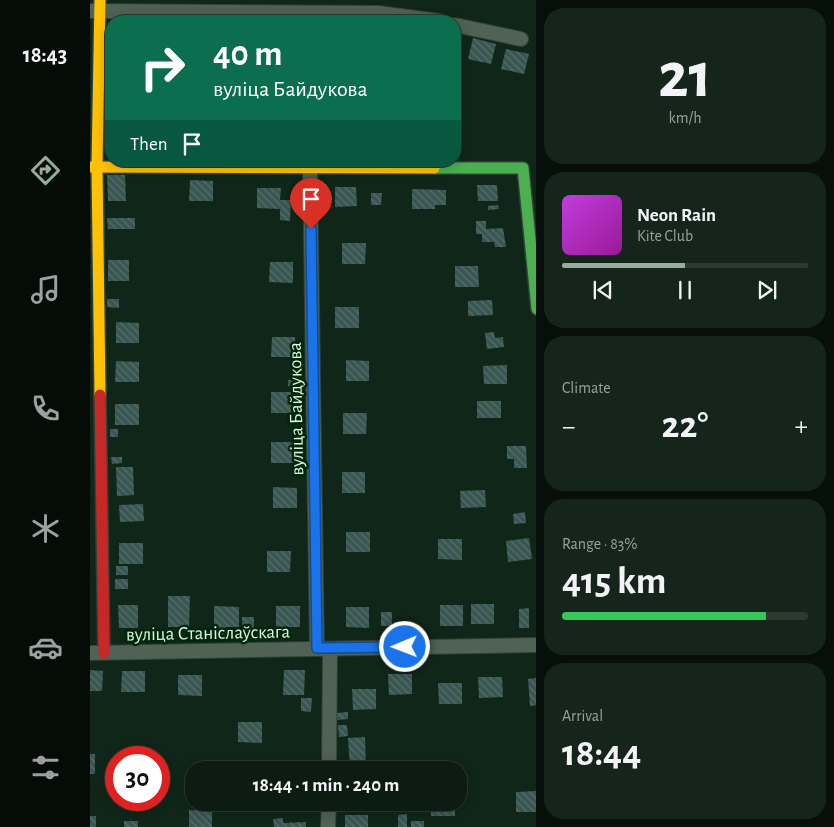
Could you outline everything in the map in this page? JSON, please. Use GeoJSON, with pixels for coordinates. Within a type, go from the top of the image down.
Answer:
{"type":"FeatureCollection","features":[{"type":"Feature","properties":{"kind":"street"},"geometry":{"type":"LineString","coordinates":[[104,653],[94,167],[97,7],[378,13],[393,15]]}},
{"type":"Feature","properties":{"kind":"street"},"geometry":{"type":"LineString","coordinates":[[461,26],[521,39]]}},
{"type":"Feature","properties":{"kind":"street"},"geometry":{"type":"LineString","coordinates":[[94,167],[522,168],[536,309]]}},
{"type":"Feature","properties":{"kind":"street","name":"вуліца Байдукова"},"geometry":{"type":"LineString","coordinates":[[310,169],[323,648],[329,761]]}},
{"type":"Feature","properties":{"kind":"street","name":"вуліца Станіслаўскага"},"geometry":{"type":"LineString","coordinates":[[90,653],[536,645]]}},
{"type":"Feature","properties":{"kind":"street"},"geometry":{"type":"LineString","coordinates":[[328,827],[329,811]]}},
{"type":"Feature","properties":{"kind":"building"},"geometry":{"type":"Polygon","coordinates":[[[473,38],[496,44],[491,64],[468,59],[473,38]]]}},
{"type":"Feature","properties":{"kind":"building"},"geometry":{"type":"Polygon","coordinates":[[[506,49],[529,54],[524,74],[501,69],[506,49]]]}},
{"type":"Feature","properties":{"kind":"building"},"geometry":{"type":"Polygon","coordinates":[[[107,175],[125,175],[126,201],[108,201],[107,175]]]}},
{"type":"Feature","properties":{"kind":"building"},"geometry":{"type":"Polygon","coordinates":[[[190,180],[213,181],[213,201],[189,201],[190,180]]]}},
{"type":"Feature","properties":{"kind":"building"},"geometry":{"type":"Polygon","coordinates":[[[477,185],[497,185],[498,201],[478,201],[477,185]]]}},
{"type":"Feature","properties":{"kind":"building"},"geometry":{"type":"Polygon","coordinates":[[[335,187],[356,187],[357,206],[335,207],[335,187]]]}},
{"type":"Feature","properties":{"kind":"building"},"geometry":{"type":"Polygon","coordinates":[[[257,188],[281,188],[280,200],[291,200],[290,221],[280,220],[280,209],[257,208],[257,188]]]}},
{"type":"Feature","properties":{"kind":"building"},"geometry":{"type":"Polygon","coordinates":[[[412,189],[446,190],[446,205],[435,205],[435,209],[412,209],[412,189]]]}},
{"type":"Feature","properties":{"kind":"building"},"geometry":{"type":"Polygon","coordinates":[[[371,193],[382,193],[381,205],[371,205],[371,193]]]}},
{"type":"Feature","properties":{"kind":"building"},"geometry":{"type":"Polygon","coordinates":[[[498,205],[499,209],[488,210],[488,206],[498,205]]]}},
{"type":"Feature","properties":{"kind":"building"},"geometry":{"type":"Polygon","coordinates":[[[107,218],[135,218],[135,229],[108,229],[107,218]]]}},
{"type":"Feature","properties":{"kind":"building"},"geometry":{"type":"Polygon","coordinates":[[[476,221],[486,221],[486,229],[503,228],[506,247],[495,247],[494,242],[482,242],[482,234],[476,234],[476,221]]]}},
{"type":"Feature","properties":{"kind":"building"},"geometry":{"type":"Polygon","coordinates":[[[342,243],[366,243],[365,264],[342,264],[342,243]]]}},
{"type":"Feature","properties":{"kind":"building"},"geometry":{"type":"Polygon","coordinates":[[[108,260],[129,260],[129,281],[108,281],[108,260]]]}},
{"type":"Feature","properties":{"kind":"building"},"geometry":{"type":"Polygon","coordinates":[[[270,262],[293,262],[293,283],[269,282],[270,262]]]}},
{"type":"Feature","properties":{"kind":"building"},"geometry":{"type":"Polygon","coordinates":[[[455,266],[478,266],[479,287],[455,287],[455,266]]]}},
{"type":"Feature","properties":{"kind":"building"},"geometry":{"type":"Polygon","coordinates":[[[107,299],[119,299],[119,308],[107,307],[107,299]]]}},
{"type":"Feature","properties":{"kind":"building"},"geometry":{"type":"Polygon","coordinates":[[[492,300],[493,315],[468,316],[468,301],[492,300]]]}},
{"type":"Feature","properties":{"kind":"building"},"geometry":{"type":"Polygon","coordinates":[[[335,307],[359,307],[359,328],[335,328],[335,307]]]}},
{"type":"Feature","properties":{"kind":"building"},"geometry":{"type":"Polygon","coordinates":[[[116,322],[139,323],[139,343],[116,343],[116,322]]]}},
{"type":"Feature","properties":{"kind":"building"},"geometry":{"type":"Polygon","coordinates":[[[494,332],[495,338],[503,337],[504,347],[487,349],[485,333],[494,332]]]}},
{"type":"Feature","properties":{"kind":"building"},"geometry":{"type":"Polygon","coordinates":[[[272,337],[295,337],[295,357],[271,357],[272,337]]]}},
{"type":"Feature","properties":{"kind":"building"},"geometry":{"type":"Polygon","coordinates":[[[346,360],[369,361],[369,381],[346,381],[346,360]]]}},
{"type":"Feature","properties":{"kind":"building"},"geometry":{"type":"Polygon","coordinates":[[[116,361],[139,362],[139,382],[115,382],[116,361]]]}},
{"type":"Feature","properties":{"kind":"building"},"geometry":{"type":"Polygon","coordinates":[[[507,365],[507,384],[484,384],[483,366],[507,365]]]}},
{"type":"Feature","properties":{"kind":"building"},"geometry":{"type":"Polygon","coordinates":[[[298,379],[298,386],[288,386],[288,380],[298,379]]]}},
{"type":"Feature","properties":{"kind":"building"},"geometry":{"type":"Polygon","coordinates":[[[271,392],[295,392],[295,413],[271,413],[271,392]]]}},
{"type":"Feature","properties":{"kind":"building"},"geometry":{"type":"Polygon","coordinates":[[[477,401],[501,401],[501,418],[477,418],[477,401]]]}},
{"type":"Feature","properties":{"kind":"building"},"geometry":{"type":"Polygon","coordinates":[[[115,404],[139,404],[139,425],[115,425],[115,404]]]}},
{"type":"Feature","properties":{"kind":"building"},"geometry":{"type":"Polygon","coordinates":[[[343,413],[367,413],[366,434],[343,434],[343,413]]]}},
{"type":"Feature","properties":{"kind":"building"},"geometry":{"type":"Polygon","coordinates":[[[110,429],[118,429],[118,437],[110,437],[110,429]]]}},
{"type":"Feature","properties":{"kind":"building"},"geometry":{"type":"Polygon","coordinates":[[[271,442],[295,442],[295,463],[271,463],[271,442]]]}},
{"type":"Feature","properties":{"kind":"building"},"geometry":{"type":"Polygon","coordinates":[[[507,446],[526,446],[527,468],[514,468],[514,459],[507,459],[507,446]]]}},
{"type":"Feature","properties":{"kind":"building"},"geometry":{"type":"Polygon","coordinates":[[[111,457],[122,457],[122,463],[112,464],[111,457]]]}},
{"type":"Feature","properties":{"kind":"building"},"geometry":{"type":"Polygon","coordinates":[[[116,467],[133,467],[134,495],[117,496],[116,467]]]}},
{"type":"Feature","properties":{"kind":"building"},"geometry":{"type":"Polygon","coordinates":[[[342,472],[365,472],[365,493],[342,493],[342,472]]]}},
{"type":"Feature","properties":{"kind":"building"},"geometry":{"type":"Polygon","coordinates":[[[273,487],[297,488],[297,508],[273,508],[273,487]]]}},
{"type":"Feature","properties":{"kind":"building"},"geometry":{"type":"Polygon","coordinates":[[[485,490],[486,507],[461,508],[460,491],[485,490]]]}},
{"type":"Feature","properties":{"kind":"building"},"geometry":{"type":"Polygon","coordinates":[[[143,504],[144,521],[120,522],[119,505],[143,504]]]}},
{"type":"Feature","properties":{"kind":"building"},"geometry":{"type":"Polygon","coordinates":[[[525,512],[526,523],[514,524],[513,514],[525,512]]]}},
{"type":"Feature","properties":{"kind":"building"},"geometry":{"type":"Polygon","coordinates":[[[346,532],[370,532],[370,552],[346,552],[346,532]]]}},
{"type":"Feature","properties":{"kind":"building"},"geometry":{"type":"Polygon","coordinates":[[[529,538],[532,559],[508,562],[506,541],[529,538]]]}},
{"type":"Feature","properties":{"kind":"building"},"geometry":{"type":"Polygon","coordinates":[[[438,539],[462,539],[462,560],[438,559],[438,539]]]}},
{"type":"Feature","properties":{"kind":"building"},"geometry":{"type":"Polygon","coordinates":[[[119,543],[143,543],[143,564],[119,564],[119,543]]]}},
{"type":"Feature","properties":{"kind":"building"},"geometry":{"type":"Polygon","coordinates":[[[267,551],[291,551],[290,572],[267,572],[267,551]]]}},
{"type":"Feature","properties":{"kind":"building"},"geometry":{"type":"Polygon","coordinates":[[[116,566],[128,566],[128,575],[116,575],[116,566]]]}},
{"type":"Feature","properties":{"kind":"building"},"geometry":{"type":"Polygon","coordinates":[[[115,579],[128,579],[128,589],[115,589],[115,579]]]}},
{"type":"Feature","properties":{"kind":"building"},"geometry":{"type":"Polygon","coordinates":[[[168,596],[190,596],[189,627],[168,627],[168,596]]]}},
{"type":"Feature","properties":{"kind":"building"},"geometry":{"type":"Polygon","coordinates":[[[471,604],[494,604],[494,624],[471,624],[471,604]]]}},
{"type":"Feature","properties":{"kind":"building"},"geometry":{"type":"Polygon","coordinates":[[[118,605],[138,605],[138,628],[119,628],[118,605]]]}},
{"type":"Feature","properties":{"kind":"building"},"geometry":{"type":"Polygon","coordinates":[[[440,605],[463,605],[463,626],[440,626],[440,605]]]}},
{"type":"Feature","properties":{"kind":"building"},"geometry":{"type":"Polygon","coordinates":[[[214,606],[239,607],[239,627],[226,627],[225,635],[214,635],[214,606]]]}},
{"type":"Feature","properties":{"kind":"building"},"geometry":{"type":"Polygon","coordinates":[[[276,606],[300,606],[300,627],[276,627],[276,606]]]}},
{"type":"Feature","properties":{"kind":"building"},"geometry":{"type":"Polygon","coordinates":[[[346,607],[369,607],[369,628],[346,627],[346,607]]]}},
{"type":"Feature","properties":{"kind":"building"},"geometry":{"type":"Polygon","coordinates":[[[529,608],[529,628],[519,628],[519,609],[529,608]]]}},
{"type":"Feature","properties":{"kind":"building"},"geometry":{"type":"Polygon","coordinates":[[[381,612],[392,612],[392,626],[381,626],[381,612]]]}},
{"type":"Feature","properties":{"kind":"building"},"geometry":{"type":"Polygon","coordinates":[[[242,617],[254,617],[254,634],[242,634],[242,617]]]}},
{"type":"Feature","properties":{"kind":"building"},"geometry":{"type":"Polygon","coordinates":[[[141,631],[152,631],[152,641],[142,641],[141,631]]]}},
{"type":"Feature","properties":{"kind":"building"},"geometry":{"type":"Polygon","coordinates":[[[90,670],[103,671],[102,691],[90,691],[90,670]]]}},
{"type":"Feature","properties":{"kind":"building"},"geometry":{"type":"Polygon","coordinates":[[[284,670],[305,670],[304,695],[283,695],[284,670]]]}},
{"type":"Feature","properties":{"kind":"building"},"geometry":{"type":"Polygon","coordinates":[[[122,671],[145,671],[145,692],[121,692],[122,671]]]}},
{"type":"Feature","properties":{"kind":"building"},"geometry":{"type":"Polygon","coordinates":[[[388,674],[412,674],[412,694],[389,695],[388,674]]]}},
{"type":"Feature","properties":{"kind":"building"},"geometry":{"type":"Polygon","coordinates":[[[178,675],[202,675],[202,696],[178,695],[178,675]]]}},
{"type":"Feature","properties":{"kind":"building"},"geometry":{"type":"Polygon","coordinates":[[[478,677],[502,677],[503,697],[479,698],[478,677]]]}},
{"type":"Feature","properties":{"kind":"building"},"geometry":{"type":"Polygon","coordinates":[[[536,678],[536,705],[530,706],[528,679],[536,678]]]}},
{"type":"Feature","properties":{"kind":"building"},"geometry":{"type":"Polygon","coordinates":[[[438,683],[462,683],[462,704],[439,704],[438,683]]]}},
{"type":"Feature","properties":{"kind":"building"},"geometry":{"type":"Polygon","coordinates":[[[352,689],[376,689],[376,709],[353,710],[352,689]]]}},
{"type":"Feature","properties":{"kind":"building"},"geometry":{"type":"Polygon","coordinates":[[[301,698],[312,698],[311,712],[301,711],[301,698]]]}},
{"type":"Feature","properties":{"kind":"building"},"geometry":{"type":"Polygon","coordinates":[[[348,712],[348,719],[337,720],[337,713],[348,712]]]}},
{"type":"Feature","properties":{"kind":"building"},"geometry":{"type":"Polygon","coordinates":[[[238,722],[262,722],[262,743],[238,742],[238,722]]]}},
{"type":"Feature","properties":{"kind":"building"},"geometry":{"type":"Polygon","coordinates":[[[338,725],[347,725],[348,736],[339,737],[338,725]]]}},
{"type":"Feature","properties":{"kind":"building"},"geometry":{"type":"Polygon","coordinates":[[[365,737],[366,761],[349,761],[348,738],[365,737]]]}},
{"type":"Feature","properties":{"kind":"building"},"geometry":{"type":"Polygon","coordinates":[[[90,754],[95,754],[95,774],[90,774],[90,754]]]}},
{"type":"Feature","properties":{"kind":"building"},"geometry":{"type":"Polygon","coordinates":[[[536,791],[536,812],[516,812],[516,792],[536,791]]]}},
{"type":"Feature","properties":{"kind":"building"},"geometry":{"type":"Polygon","coordinates":[[[189,811],[212,811],[212,827],[189,827],[189,811]]]}},
{"type":"Feature","properties":{"kind":"building"},"geometry":{"type":"Polygon","coordinates":[[[431,811],[455,811],[455,816],[431,816],[431,811]]]}},
{"type":"Feature","properties":{"kind":"building"},"geometry":{"type":"Polygon","coordinates":[[[407,814],[407,827],[398,827],[398,815],[407,814]]]}},
{"type":"Feature","properties":{"kind":"building"},"geometry":{"type":"Polygon","coordinates":[[[345,815],[368,815],[368,827],[345,827],[345,815]]]}},
{"type":"Feature","properties":{"kind":"building"},"geometry":{"type":"Polygon","coordinates":[[[90,816],[96,816],[96,827],[90,827],[90,816]]]}},
{"type":"Feature","properties":{"kind":"building"},"geometry":{"type":"Polygon","coordinates":[[[283,818],[283,823],[306,822],[306,827],[274,827],[273,819],[283,818]]]}},
{"type":"Feature","properties":{"kind":"building"},"geometry":{"type":"Polygon","coordinates":[[[124,821],[138,821],[138,827],[124,827],[124,821]]]}},
{"type":"Feature","properties":{"kind":"building"},"geometry":{"type":"Polygon","coordinates":[[[411,821],[424,821],[424,827],[411,827],[411,821]]]}},
{"type":"Feature","properties":{"kind":"traffic: fast"},"geometry":{"type":"LineString","coordinates":[[434,168],[523,168],[536,299]]}},
{"type":"Feature","properties":{"kind":"traffic: slow"},"geometry":{"type":"LineString","coordinates":[[100,0],[97,167],[100,395]]}},
{"type":"Feature","properties":{"kind":"traffic: slow"},"geometry":{"type":"LineString","coordinates":[[90,167],[434,168]]}},
{"type":"Feature","properties":{"kind":"traffic: jam"},"geometry":{"type":"LineString","coordinates":[[100,395],[104,653]]}},
{"type":"Feature","properties":{"kind":"route"},"geometry":{"type":"LineString","coordinates":[[311,229],[317,648],[405,647]]}}]}
